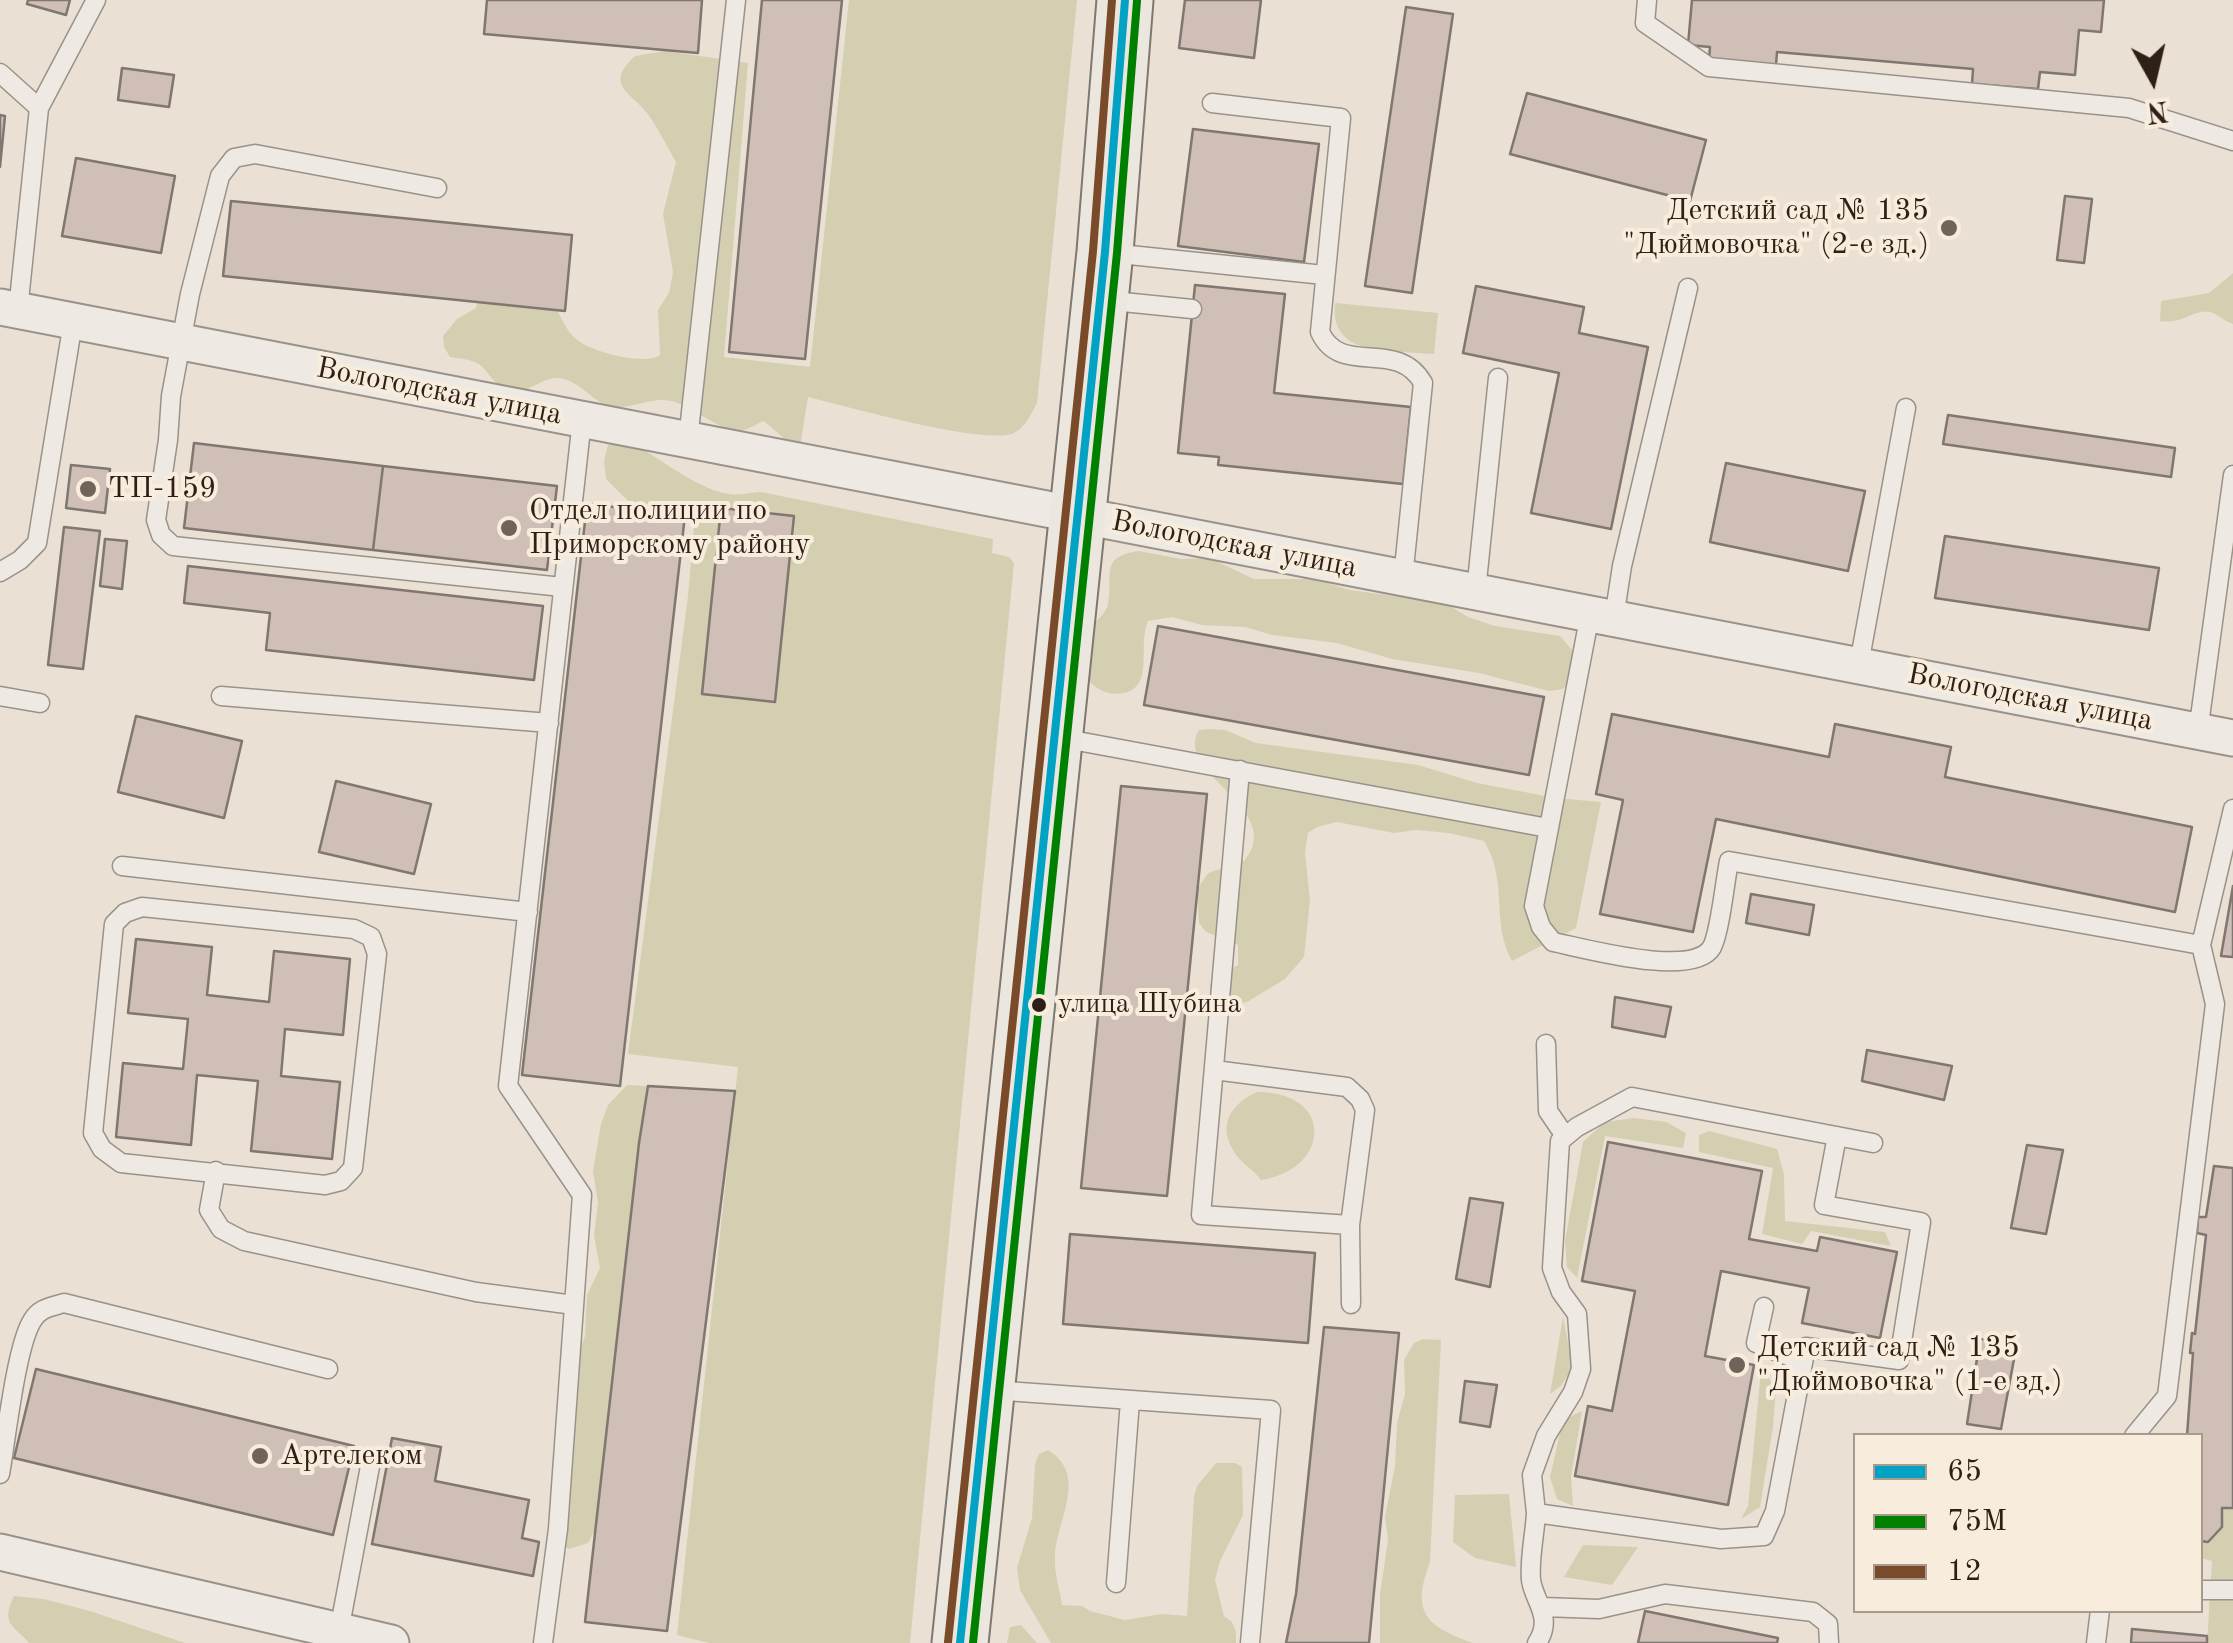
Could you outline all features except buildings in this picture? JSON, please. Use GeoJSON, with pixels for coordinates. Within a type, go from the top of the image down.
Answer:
{"type":"FeatureCollection","features":[{"type":"Feature","properties":{"kind":"main road"},"geometry":{"type":"LineString","coordinates":[[960,1643],[1102,276],[1125,0]]}},
{"type":"Feature","properties":{"kind":"street","name":"Вологодская улица"},"geometry":{"type":"LineString","coordinates":[[9,309],[2216,735]]}},
{"type":"Feature","properties":{"kind":"street"},"geometry":{"type":"LineString","coordinates":[[0,1552],[391,1643]]}},
{"type":"Feature","properties":{"kind":"lane"},"geometry":{"type":"LineString","coordinates":[[9,309],[39,108],[96,0]]}},
{"type":"Feature","properties":{"kind":"lane"},"geometry":{"type":"LineString","coordinates":[[688,440],[736,0]]}},
{"type":"Feature","properties":{"kind":"lane"},"geometry":{"type":"LineString","coordinates":[[1647,0],[1645,23],[1709,67],[2130,108],[2233,141]]}},
{"type":"Feature","properties":{"kind":"lane"},"geometry":{"type":"LineString","coordinates":[[0,73],[39,108]]}},
{"type":"Feature","properties":{"kind":"lane"},"geometry":{"type":"LineString","coordinates":[[1212,103],[1342,118],[1318,320],[1325,343],[1340,354],[1406,363],[1423,383],[1403,578]]}},
{"type":"Feature","properties":{"kind":"lane"},"geometry":{"type":"LineString","coordinates":[[438,188],[254,154],[234,158],[220,176],[180,342],[156,520],[160,535],[172,546],[562,588]]}},
{"type":"Feature","properties":{"kind":"lane"},"geometry":{"type":"LineString","coordinates":[[1102,276],[1324,275]]}},
{"type":"Feature","properties":{"kind":"lane"},"geometry":{"type":"LineString","coordinates":[[1102,276],[1192,309]]}},
{"type":"Feature","properties":{"kind":"lane"},"geometry":{"type":"LineString","coordinates":[[1688,288],[1622,566],[1602,616],[1548,828],[1534,906],[1541,927],[1553,942],[1672,963],[1697,960],[1712,948],[1729,862],[2202,946]]}},
{"type":"Feature","properties":{"kind":"lane"},"geometry":{"type":"LineString","coordinates":[[0,572],[38,543],[73,322]]}},
{"type":"Feature","properties":{"kind":"lane"},"geometry":{"type":"LineString","coordinates":[[1476,591],[1498,378]]}},
{"type":"Feature","properties":{"kind":"lane"},"geometry":{"type":"LineString","coordinates":[[1859,664],[1906,408]]}},
{"type":"Feature","properties":{"kind":"lane"},"geometry":{"type":"LineString","coordinates":[[543,1643],[558,1528],[582,1195],[508,1086],[582,420]]}},
{"type":"Feature","properties":{"kind":"lane"},"geometry":{"type":"LineString","coordinates":[[2216,735],[2233,474]]}},
{"type":"Feature","properties":{"kind":"lane"},"geometry":{"type":"LineString","coordinates":[[0,696],[40,703]]}},
{"type":"Feature","properties":{"kind":"lane"},"geometry":{"type":"LineString","coordinates":[[220,696],[549,722]]}},
{"type":"Feature","properties":{"kind":"lane"},"geometry":{"type":"LineString","coordinates":[[1053,738],[1548,828]]}},
{"type":"Feature","properties":{"kind":"lane"},"geometry":{"type":"LineString","coordinates":[[1240,770],[1201,1215],[1350,1225]]}},
{"type":"Feature","properties":{"kind":"lane"},"geometry":{"type":"LineString","coordinates":[[2136,1433],[2167,1396],[2214,1004],[2202,946],[2233,810]]}},
{"type":"Feature","properties":{"kind":"lane"},"geometry":{"type":"LineString","coordinates":[[122,866],[528,912]]}},
{"type":"Feature","properties":{"kind":"lane"},"geometry":{"type":"LineString","coordinates":[[142,907],[354,929],[372,938],[376,954],[352,1168],[341,1181],[325,1186],[216,1171],[121,1162],[102,1150],[93,1133],[114,924],[126,913],[142,907]]}},
{"type":"Feature","properties":{"kind":"lane"},"geometry":{"type":"LineString","coordinates":[[1546,1044],[1548,1111],[1565,1136]]}},
{"type":"Feature","properties":{"kind":"lane"},"geometry":{"type":"LineString","coordinates":[[1214,1070],[1347,1086],[1360,1099],[1365,1110],[1350,1225],[1351,1304]]}},
{"type":"Feature","properties":{"kind":"lane"},"geometry":{"type":"LineString","coordinates":[[1537,1643],[1542,1637],[1543,1607],[1531,1582],[1536,1513],[1532,1475],[1546,1436],[1573,1392],[1581,1369],[1578,1314],[1561,1292],[1552,1268],[1560,1141],[1577,1127],[1632,1098],[1873,1142]]}},
{"type":"Feature","properties":{"kind":"lane"},"geometry":{"type":"LineString","coordinates":[[1536,1513],[1721,1538],[1764,1536],[1775,1511],[1806,1347],[1898,1360],[1921,1222],[1824,1205],[1837,1136]]}},
{"type":"Feature","properties":{"kind":"lane"},"geometry":{"type":"LineString","coordinates":[[216,1171],[209,1210],[221,1229],[244,1241],[476,1292],[574,1305]]}},
{"type":"Feature","properties":{"kind":"lane"},"geometry":{"type":"LineString","coordinates":[[0,1474],[30,1323],[41,1310],[64,1302],[328,1369]]}},
{"type":"Feature","properties":{"kind":"lane"},"geometry":{"type":"LineString","coordinates":[[1764,1307],[1756,1343],[1803,1362]]}},
{"type":"Feature","properties":{"kind":"lane"},"geometry":{"type":"LineString","coordinates":[[987,1389],[1271,1410],[1250,1643]]}},
{"type":"Feature","properties":{"kind":"lane"},"geometry":{"type":"LineString","coordinates":[[1116,1583],[1130,1401]]}},
{"type":"Feature","properties":{"kind":"lane"},"geometry":{"type":"LineString","coordinates":[[339,1631],[371,1461]]}},
{"type":"Feature","properties":{"kind":"lane"},"geometry":{"type":"LineString","coordinates":[[2203,1590],[2233,1590]]}},
{"type":"Feature","properties":{"kind":"lane"},"geometry":{"type":"LineString","coordinates":[[1543,1607],[1599,1609],[1665,1594],[1813,1612],[1828,1624],[1829,1643]]}},
{"type":"Feature","properties":{"kind":"lane"},"geometry":{"type":"LineString","coordinates":[[2096,1643],[2100,1613]]}},
{"type":"Feature","properties":{"kind":"shaded area"},"geometry":{"type":"Polygon","coordinates":[[[849,0],[1077,0],[1037,403],[1021,428],[999,436],[975,434],[808,397],[800,447],[789,443],[764,421],[734,430],[665,400],[606,406],[574,383],[559,378],[522,391],[508,390],[477,363],[450,357],[443,336],[457,319],[476,308],[479,298],[554,305],[569,332],[583,344],[631,358],[660,355],[658,310],[669,293],[673,272],[663,214],[676,162],[651,119],[623,88],[621,74],[635,56],[665,51],[748,63],[724,357],[810,367],[849,0]]]}},
{"type":"Feature","properties":{"kind":"shaded area"},"geometry":{"type":"Polygon","coordinates":[[[2233,273],[2233,324],[2204,311],[2175,321],[2160,321],[2161,301],[2209,293],[2233,273]]]}},
{"type":"Feature","properties":{"kind":"shaded area"},"geometry":{"type":"Polygon","coordinates":[[[1335,303],[1438,313],[1434,354],[1384,351],[1353,343],[1342,334],[1336,321],[1335,303]]]}},
{"type":"Feature","properties":{"kind":"shaded area"},"geometry":{"type":"Polygon","coordinates":[[[622,440],[715,490],[733,494],[761,492],[993,539],[992,553],[1009,557],[1014,563],[910,1643],[709,1643],[677,1635],[738,1067],[628,1054],[688,596],[695,515],[689,508],[633,504],[606,479],[604,461],[608,445],[622,440]]]}},
{"type":"Feature","properties":{"kind":"shaded area"},"geometry":{"type":"Polygon","coordinates":[[[1139,551],[1181,559],[1209,558],[1254,579],[1314,579],[1350,590],[1445,603],[1468,617],[1495,626],[1560,636],[1572,650],[1572,678],[1563,689],[1549,691],[1479,673],[1392,659],[1337,643],[1272,635],[1245,627],[1202,625],[1172,617],[1148,621],[1139,682],[1124,693],[1108,693],[1087,679],[1090,636],[1107,608],[1113,563],[1139,551]]]}},
{"type":"Feature","properties":{"kind":"shaded area"},"geometry":{"type":"Polygon","coordinates":[[[1199,730],[1225,730],[1256,743],[1418,765],[1477,783],[1601,802],[1576,928],[1512,961],[1502,931],[1496,871],[1484,841],[1416,830],[1394,833],[1337,822],[1308,833],[1305,853],[1310,900],[1304,957],[1285,979],[1247,1002],[1225,1007],[1210,987],[1216,978],[1238,965],[1238,945],[1206,932],[1199,923],[1197,890],[1208,873],[1244,861],[1254,842],[1252,825],[1242,808],[1201,761],[1195,746],[1199,730]]]}},
{"type":"Feature","properties":{"kind":"shaded area"},"geometry":{"type":"Polygon","coordinates":[[[627,1085],[648,1086],[598,1524],[588,1543],[569,1549],[564,1546],[578,1354],[585,1336],[587,1295],[600,1268],[594,1235],[598,1203],[593,1171],[608,1105],[627,1085]]]}},
{"type":"Feature","properties":{"kind":"shaded area"},"geometry":{"type":"Polygon","coordinates":[[[1257,1092],[1283,1095],[1301,1104],[1311,1117],[1314,1132],[1311,1148],[1301,1162],[1284,1173],[1261,1180],[1236,1154],[1227,1131],[1235,1108],[1257,1092]]]}},
{"type":"Feature","properties":{"kind":"shaded area"},"geometry":{"type":"Polygon","coordinates":[[[1634,1118],[1666,1122],[1686,1133],[1683,1148],[1605,1136],[1577,1278],[1567,1267],[1565,1241],[1583,1142],[1605,1122],[1634,1118]]]}},
{"type":"Feature","properties":{"kind":"shaded area"},"geometry":{"type":"Polygon","coordinates":[[[1709,1131],[1777,1149],[1784,1174],[1785,1221],[1885,1232],[1891,1246],[1811,1231],[1802,1244],[1762,1234],[1773,1168],[1699,1152],[1699,1135],[1709,1131]]]}},
{"type":"Feature","properties":{"kind":"shaded area"},"geometry":{"type":"Polygon","coordinates":[[[1563,1317],[1573,1367],[1561,1386],[1550,1394],[1563,1317]]]}},
{"type":"Feature","properties":{"kind":"shaded area"},"geometry":{"type":"Polygon","coordinates":[[[1441,1340],[1430,1562],[1424,1579],[1423,1605],[1433,1623],[1473,1643],[1380,1643],[1380,1594],[1388,1540],[1385,1517],[1395,1466],[1397,1423],[1405,1394],[1404,1360],[1414,1343],[1441,1340]]]}},
{"type":"Feature","properties":{"kind":"shaded area"},"geometry":{"type":"Polygon","coordinates":[[[1761,1370],[1776,1386],[1773,1427],[1760,1507],[1741,1519],[1748,1506],[1761,1370]]]}},
{"type":"Feature","properties":{"kind":"shaded area"},"geometry":{"type":"Polygon","coordinates":[[[1582,1411],[1571,1477],[1573,1506],[1557,1499],[1550,1477],[1563,1420],[1582,1411]]]}},
{"type":"Feature","properties":{"kind":"shaded area"},"geometry":{"type":"Polygon","coordinates":[[[1048,1450],[1067,1473],[1069,1486],[1055,1558],[1062,1605],[1082,1606],[1125,1620],[1162,1614],[1187,1616],[1197,1486],[1216,1463],[1242,1467],[1243,1515],[1215,1580],[1224,1616],[1236,1632],[1236,1643],[1051,1643],[1020,1590],[1017,1568],[1032,1518],[1035,1464],[1039,1454],[1048,1450]]]}},
{"type":"Feature","properties":{"kind":"shaded area"},"geometry":{"type":"Polygon","coordinates":[[[1509,1494],[1516,1567],[1475,1558],[1453,1542],[1455,1495],[1509,1494]]]}},
{"type":"Feature","properties":{"kind":"shaded area"},"geometry":{"type":"Polygon","coordinates":[[[2222,1508],[2233,1508],[2233,1643],[2207,1643],[2212,1561],[2203,1559],[2203,1541],[2209,1542],[2222,1527],[2222,1508]]]}},
{"type":"Feature","properties":{"kind":"shaded area"},"geometry":{"type":"Polygon","coordinates":[[[1583,1545],[1638,1547],[1612,1585],[1564,1577],[1583,1545]]]}},
{"type":"Feature","properties":{"kind":"shaded area"},"geometry":{"type":"Polygon","coordinates":[[[14,1596],[90,1611],[185,1643],[29,1643],[9,1619],[14,1596]]]}},
{"type":"Feature","properties":{"kind":"shaded area"},"geometry":{"type":"Polygon","coordinates":[[[1021,1625],[1037,1643],[1007,1643],[1010,1627],[1021,1625]]]}},
{"type":"Feature","properties":{"kind":"transit line","name":"12"},"geometry":{"type":"LineString","coordinates":[[948,1642],[1093,251],[1112,0]]}},
{"type":"Feature","properties":{"kind":"transit line","name":"65"},"geometry":{"type":"LineString","coordinates":[[960,1643],[1105,252],[1125,0]]}},
{"type":"Feature","properties":{"kind":"transit line","name":"75М"},"geometry":{"type":"LineString","coordinates":[[973,1643],[1117,253],[1137,1]]}},
{"type":"Feature","properties":{"kind":"place","name":"Детский сад № 135 \"Дюймовочка\" (2-е зд.)"},"geometry":{"type":"Point","coordinates":[1949,228]}},
{"type":"Feature","properties":{"kind":"place","name":"ТП-159"},"geometry":{"type":"Point","coordinates":[88,489]}},
{"type":"Feature","properties":{"kind":"place","name":"Отдел полиции по Приморскому району"},"geometry":{"type":"Point","coordinates":[509,528]}},
{"type":"Feature","properties":{"kind":"place","name":"улица Шубина"},"geometry":{"type":"Point","coordinates":[1039,1005]}},
{"type":"Feature","properties":{"kind":"place","name":"Детский сад № 135 \"Дюймовочка\" (1-е зд.)"},"geometry":{"type":"Point","coordinates":[1737,1365]}},
{"type":"Feature","properties":{"kind":"place","name":"Артелеком"},"geometry":{"type":"Point","coordinates":[260,1456]}}]}
